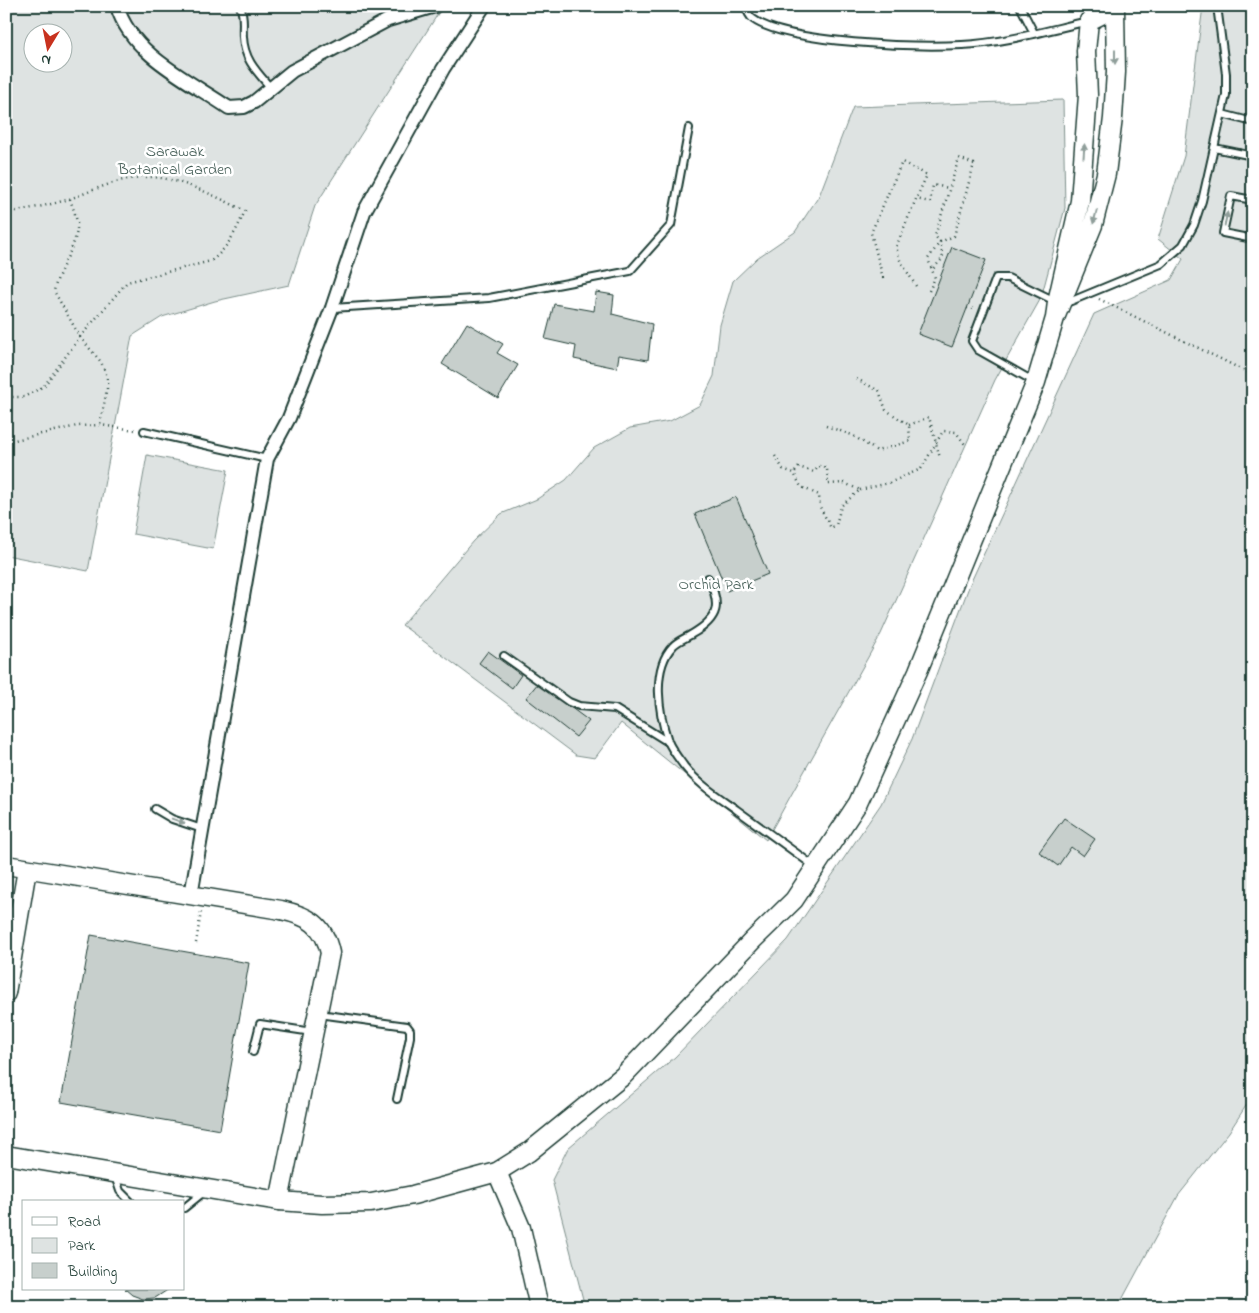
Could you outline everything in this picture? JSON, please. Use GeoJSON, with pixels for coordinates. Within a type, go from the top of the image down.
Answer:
{"type":"FeatureCollection","features":[{"type":"Feature","properties":{"kind":"street"},"geometry":{"type":"LineString","coordinates":[[117,6],[130,36],[149,54],[229,108],[244,107],[254,102],[270,87],[292,71],[388,20],[435,6]]}},
{"type":"Feature","properties":{"kind":"street"},"geometry":{"type":"LineString","coordinates":[[197,897],[202,829],[267,459],[289,418],[332,308],[364,212],[443,69],[484,6]]}},
{"type":"Feature","properties":{"kind":"street"},"geometry":{"type":"LineString","coordinates":[[6,1155],[279,1201],[322,1204],[371,1203],[438,1190],[497,1172],[529,1152],[623,1076],[752,940],[794,900],[817,868],[858,803],[918,671],[1036,382],[1058,308],[1080,200],[1088,96],[1087,14],[1117,7],[1116,72],[1106,174],[1093,225],[1058,308]]}},
{"type":"Feature","properties":{"kind":"street"},"geometry":{"type":"LineString","coordinates":[[6,865],[297,914],[305,916],[327,939],[330,952],[279,1201]]}},
{"type":"Feature","properties":{"kind":"street"},"geometry":{"type":"LineString","coordinates":[[6,993],[13,911],[27,868]]}},
{"type":"Feature","properties":{"kind":"street"},"geometry":{"type":"LineString","coordinates":[[497,1172],[521,1228],[539,1307]]}},
{"type":"Feature","properties":{"kind":"lane"},"geometry":{"type":"LineString","coordinates":[[240,6],[245,19],[242,34],[244,49],[249,63],[270,87]]}},
{"type":"Feature","properties":{"kind":"lane"},"geometry":{"type":"LineString","coordinates":[[746,6],[751,18],[761,24],[794,34],[830,40],[963,45],[1034,33],[1087,14]]}},
{"type":"Feature","properties":{"kind":"lane"},"geometry":{"type":"LineString","coordinates":[[1020,6],[1034,33]]}},
{"type":"Feature","properties":{"kind":"lane"},"geometry":{"type":"LineString","coordinates":[[1036,382],[978,350],[972,341],[996,278],[1008,278],[1058,308],[1161,264],[1183,245],[1194,225],[1202,201],[1226,95],[1226,74],[1217,6]]}},
{"type":"Feature","properties":{"kind":"lane"},"geometry":{"type":"LineString","coordinates":[[1222,114],[1253,122]]}},
{"type":"Feature","properties":{"kind":"lane"},"geometry":{"type":"LineString","coordinates":[[332,308],[489,298],[630,271],[671,224],[690,128]]}},
{"type":"Feature","properties":{"kind":"lane"},"geometry":{"type":"LineString","coordinates":[[1214,148],[1253,156]]}},
{"type":"Feature","properties":{"kind":"lane"},"geometry":{"type":"LineString","coordinates":[[1253,200],[1231,196],[1223,233],[1253,240]]}},
{"type":"Feature","properties":{"kind":"lane"},"geometry":{"type":"LineString","coordinates":[[144,431],[267,459]]}},
{"type":"Feature","properties":{"kind":"lane"},"geometry":{"type":"LineString","coordinates":[[708,578],[716,596],[717,606],[713,616],[696,632],[673,646],[663,662],[659,683],[660,703],[668,742],[685,767],[707,788],[817,868]]}},
{"type":"Feature","properties":{"kind":"lane"},"geometry":{"type":"LineString","coordinates":[[504,656],[569,702],[579,706],[615,709],[668,742]]}},
{"type":"Feature","properties":{"kind":"lane"},"geometry":{"type":"LineString","coordinates":[[155,809],[172,820],[202,829]]}},
{"type":"Feature","properties":{"kind":"lane"},"geometry":{"type":"LineString","coordinates":[[318,1014],[407,1026],[410,1030],[410,1037],[397,1099]]}},
{"type":"Feature","properties":{"kind":"lane"},"geometry":{"type":"LineString","coordinates":[[254,1052],[260,1024],[313,1032]]}},
{"type":"Feature","properties":{"kind":"lane"},"geometry":{"type":"LineString","coordinates":[[114,1173],[120,1191],[129,1200]]}},
{"type":"Feature","properties":{"kind":"lane"},"geometry":{"type":"LineString","coordinates":[[185,1207],[208,1189]]}},
{"type":"Feature","properties":{"kind":"path"},"geometry":{"type":"LineString","coordinates":[[929,291],[935,278],[932,270],[928,259],[940,242],[954,236],[974,164],[959,158],[935,236],[940,242],[943,258],[932,270]]}},
{"type":"Feature","properties":{"kind":"path"},"geometry":{"type":"LineString","coordinates":[[884,278],[871,233],[902,162],[927,175],[896,247],[900,260],[916,286]]}},
{"type":"Feature","properties":{"kind":"path"},"geometry":{"type":"LineString","coordinates":[[6,213],[70,199],[132,178],[146,176],[205,192],[245,211],[230,242],[221,253],[210,261],[127,282],[80,336],[44,386],[24,397],[6,397]]}},
{"type":"Feature","properties":{"kind":"path"},"geometry":{"type":"LineString","coordinates":[[916,199],[930,202],[933,185],[950,188]]}},
{"type":"Feature","properties":{"kind":"path"},"geometry":{"type":"LineString","coordinates":[[70,199],[77,218],[77,230],[56,281],[54,291],[80,336],[92,349],[106,376],[107,389],[100,425]]}},
{"type":"Feature","properties":{"kind":"path"},"geometry":{"type":"LineString","coordinates":[[1088,294],[1253,375]]}},
{"type":"Feature","properties":{"kind":"path"},"geometry":{"type":"LineString","coordinates":[[855,378],[879,391],[886,410],[909,425]]}},
{"type":"Feature","properties":{"kind":"path"},"geometry":{"type":"LineString","coordinates":[[909,425],[929,417],[940,458]]}},
{"type":"Feature","properties":{"kind":"path"},"geometry":{"type":"LineString","coordinates":[[6,442],[77,426],[100,425],[144,431]]}},
{"type":"Feature","properties":{"kind":"path"},"geometry":{"type":"LineString","coordinates":[[826,426],[852,435],[877,451],[910,441],[909,425]]}},
{"type":"Feature","properties":{"kind":"path"},"geometry":{"type":"LineString","coordinates":[[774,456],[783,469],[794,472],[801,487],[819,495],[820,507],[831,528],[836,525],[840,506],[860,490],[889,483],[921,468],[935,441],[943,431],[956,432],[966,446]]}},
{"type":"Feature","properties":{"kind":"path"},"geometry":{"type":"LineString","coordinates":[[794,472],[799,466],[814,472],[820,466],[827,468],[828,484],[844,483],[860,490]]}},
{"type":"Feature","properties":{"kind":"path"},"geometry":{"type":"LineString","coordinates":[[196,943],[197,897]]}},
{"type":"Feature","properties":{"kind":"green space","name":"Sarawak Botanical Garden"},"geometry":{"type":"Polygon","coordinates":[[[6,6],[443,6],[315,206],[289,285],[215,301],[162,317],[132,336],[88,571],[6,555],[6,6]]]}},
{"type":"Feature","properties":{"kind":"green space"},"geometry":{"type":"Polygon","coordinates":[[[1203,6],[1253,6],[1253,1095],[1229,1132],[1178,1196],[1118,1307],[585,1307],[552,1180],[568,1148],[675,1057],[788,940],[881,804],[912,739],[970,584],[1094,314],[1171,280],[1183,259],[1158,239],[1184,156],[1203,6]]]}},
{"type":"Feature","properties":{"kind":"green space","name":"Orchid Park"},"geometry":{"type":"Polygon","coordinates":[[[1063,100],[1065,208],[1041,298],[995,380],[881,634],[766,840],[621,723],[595,758],[576,755],[402,625],[473,541],[501,514],[537,499],[566,480],[594,448],[630,428],[670,421],[700,405],[714,376],[720,325],[733,281],[757,258],[795,232],[819,196],[853,107],[1063,100]]]}},
{"type":"Feature","properties":{"kind":"green space"},"geometry":{"type":"Polygon","coordinates":[[[147,455],[228,470],[213,549],[133,534],[147,455]]]}},
{"type":"Feature","properties":{"kind":"building"},"geometry":{"type":"Polygon","coordinates":[[[952,247],[986,260],[952,347],[918,334],[952,247]]]}},
{"type":"Feature","properties":{"kind":"building"},"geometry":{"type":"Polygon","coordinates":[[[596,292],[614,295],[612,314],[652,324],[648,360],[619,355],[617,368],[574,359],[576,346],[545,339],[554,304],[594,311],[596,292]]]}},
{"type":"Feature","properties":{"kind":"building"},"geometry":{"type":"Polygon","coordinates":[[[467,323],[503,344],[497,353],[518,365],[498,398],[442,364],[467,323]]]}},
{"type":"Feature","properties":{"kind":"building"},"geometry":{"type":"Polygon","coordinates":[[[736,497],[768,574],[727,591],[695,514],[736,497]]]}},
{"type":"Feature","properties":{"kind":"building"},"geometry":{"type":"Polygon","coordinates":[[[488,651],[521,675],[512,688],[479,663],[488,651]]]}},
{"type":"Feature","properties":{"kind":"building"},"geometry":{"type":"Polygon","coordinates":[[[538,683],[589,721],[576,737],[526,698],[538,683]]]}},
{"type":"Feature","properties":{"kind":"building"},"geometry":{"type":"Polygon","coordinates":[[[1064,818],[1095,839],[1083,856],[1071,847],[1058,866],[1039,852],[1064,818]]]}},
{"type":"Feature","properties":{"kind":"building"},"geometry":{"type":"Polygon","coordinates":[[[91,935],[249,963],[220,1130],[61,1102],[91,935]]]}},
{"type":"Feature","properties":{"kind":"building"},"geometry":{"type":"Polygon","coordinates":[[[126,1290],[167,1290],[155,1298],[143,1299],[132,1295],[126,1290]]]}}]}
